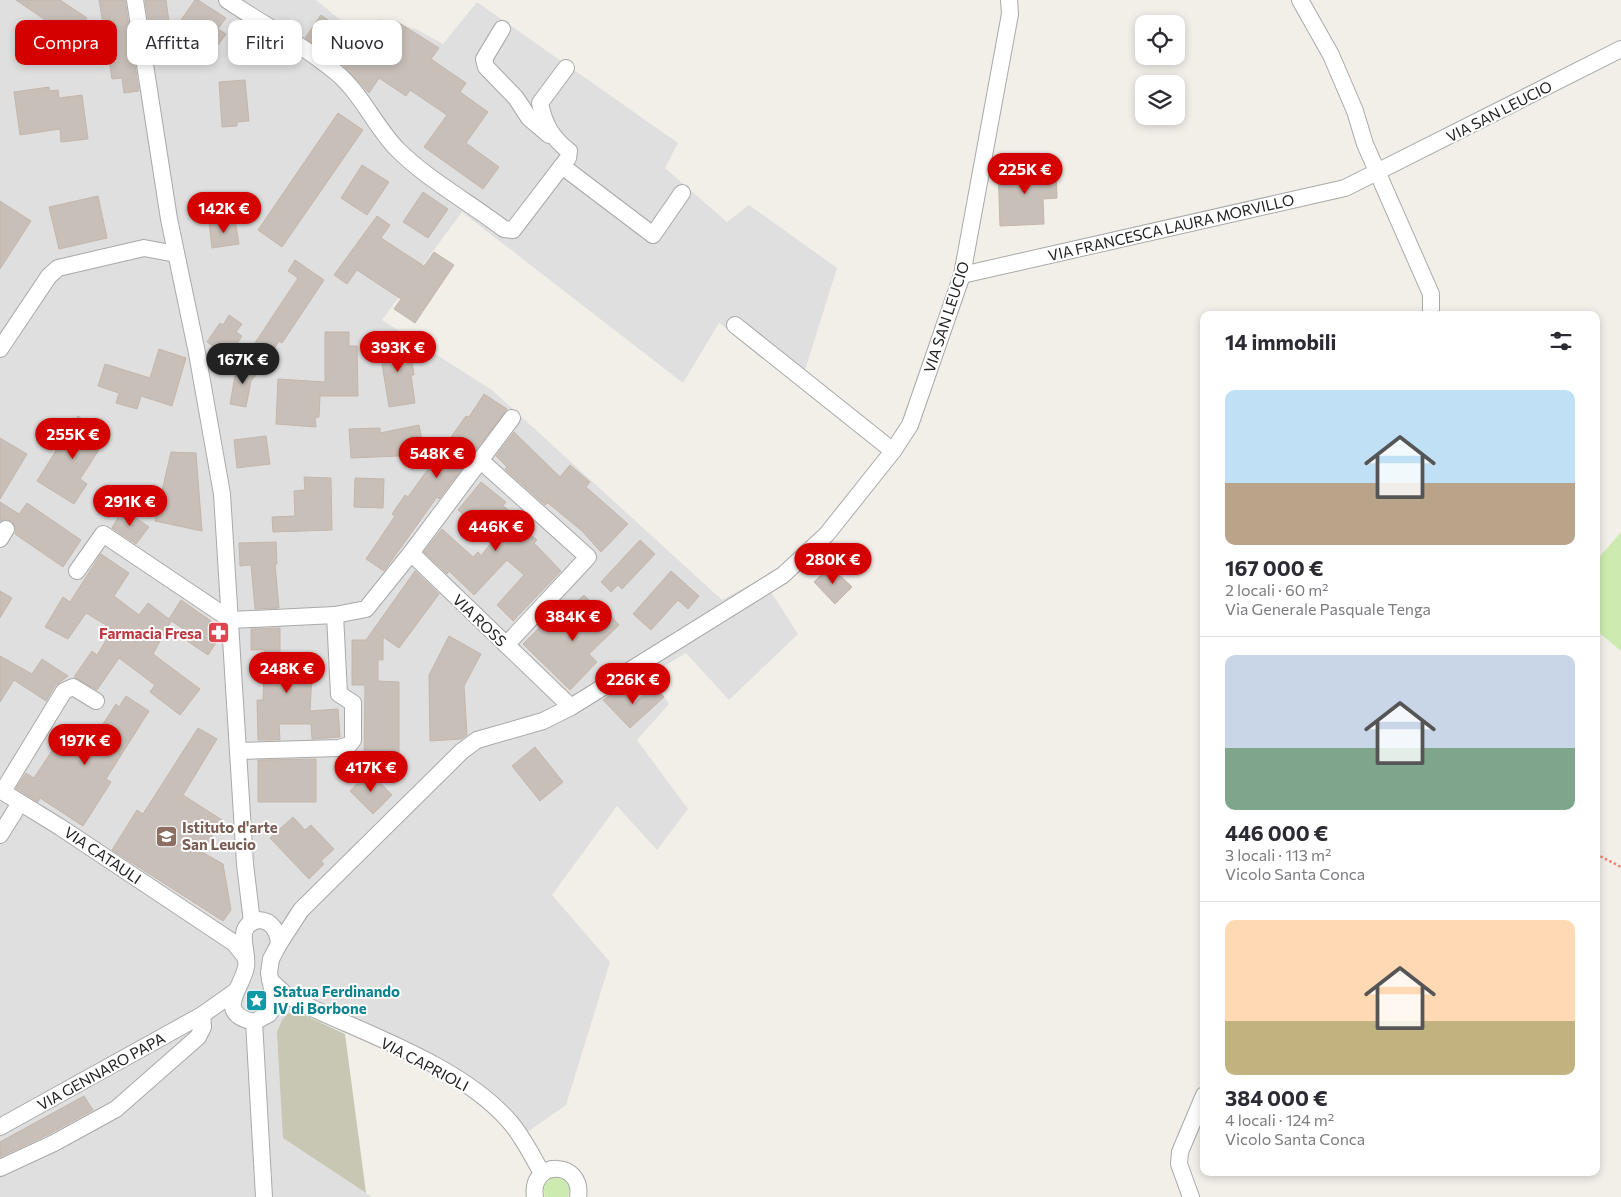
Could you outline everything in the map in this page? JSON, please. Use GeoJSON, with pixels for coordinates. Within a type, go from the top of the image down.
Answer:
{"type":"FeatureCollection","features":[{"type":"Feature","properties":{"kind":"street"},"geometry":{"type":"LineString","coordinates":[[135,0],[169,219],[197,353],[222,494],[249,926],[242,938],[246,958],[244,974],[233,993],[233,1006],[248,1020],[264,1197]]}},
{"type":"Feature","properties":{"kind":"street"},"geometry":{"type":"LineString","coordinates":[[227,0],[274,29],[339,75],[360,99],[380,130],[420,170],[504,229],[513,230],[568,158],[569,151],[530,118],[516,98],[486,67],[484,59],[502,29]]}},
{"type":"Feature","properties":{"kind":"street","name":"VIA SAN LEUCIO"},"geometry":{"type":"LineString","coordinates":[[275,1005],[270,980],[271,959],[301,910],[462,751],[477,740],[542,721],[571,707],[783,575],[827,534],[893,451],[910,425],[962,275],[1010,14],[1009,0]]}},
{"type":"Feature","properties":{"kind":"street"},"geometry":{"type":"LineString","coordinates":[[1300,0],[1331,55],[1355,111],[1377,172],[1431,294],[1431,311]]}},
{"type":"Feature","properties":{"kind":"street","name":"VIA SAN LEUCIO"},"geometry":{"type":"LineString","coordinates":[[1377,172],[1621,49]]}},
{"type":"Feature","properties":{"kind":"street"},"geometry":{"type":"LineString","coordinates":[[554,140],[543,118],[540,103],[566,68]]}},
{"type":"Feature","properties":{"kind":"street"},"geometry":{"type":"LineString","coordinates":[[562,166],[654,235],[682,193]]}},
{"type":"Feature","properties":{"kind":"street","name":"VIA FRANCESCA LAURA MORVILLO"},"geometry":{"type":"LineString","coordinates":[[962,275],[1344,188],[1377,172]]}},
{"type":"Feature","properties":{"kind":"street"},"geometry":{"type":"LineString","coordinates":[[144,248],[157,238],[169,219]]}},
{"type":"Feature","properties":{"kind":"street"},"geometry":{"type":"LineString","coordinates":[[0,349],[49,276],[58,268],[144,248],[176,254]]}},
{"type":"Feature","properties":{"kind":"street"},"geometry":{"type":"LineString","coordinates":[[735,325],[893,451]]}},
{"type":"Feature","properties":{"kind":"street"},"geometry":{"type":"LineString","coordinates":[[77,571],[103,534],[231,620],[335,616],[366,609],[412,552],[512,418]]}},
{"type":"Feature","properties":{"kind":"street"},"geometry":{"type":"LineString","coordinates":[[480,460],[588,557],[506,645]]}},
{"type":"Feature","properties":{"kind":"street","name":"VIA ROSS"},"geometry":{"type":"LineString","coordinates":[[412,552],[571,707]]}},
{"type":"Feature","properties":{"kind":"street"},"geometry":{"type":"LineString","coordinates":[[239,751],[339,748],[349,745],[353,740],[352,703],[339,694],[335,616]]}},
{"type":"Feature","properties":{"kind":"street"},"geometry":{"type":"LineString","coordinates":[[1,791],[64,691],[73,687],[96,701]]}},
{"type":"Feature","properties":{"kind":"street","name":"VIA CATAULI"},"geometry":{"type":"LineString","coordinates":[[1,791],[234,943],[246,958]]}},
{"type":"Feature","properties":{"kind":"street"},"geometry":{"type":"LineString","coordinates":[[0,835],[20,803]]}},
{"type":"Feature","properties":{"kind":"street","name":"VIA SAN LEUCIO"},"geometry":{"type":"LineString","coordinates":[[270,923],[301,910]]}},
{"type":"Feature","properties":{"kind":"street","name":"VIA CATAULI"},"geometry":{"type":"LineString","coordinates":[[204,923],[223,930],[249,926],[264,920],[270,923]]}},
{"type":"Feature","properties":{"kind":"street"},"geometry":{"type":"LineString","coordinates":[[270,923],[275,929],[279,944]]}},
{"type":"Feature","properties":{"kind":"street","name":"VIA CAPRIOLI"},"geometry":{"type":"LineString","coordinates":[[270,980],[285,994],[423,1060],[455,1078],[487,1100],[510,1122],[542,1173]]}},
{"type":"Feature","properties":{"kind":"street","name":"VIA GENNARO PAPA"},"geometry":{"type":"LineString","coordinates":[[0,1128],[202,1015],[233,993]]}},
{"type":"Feature","properties":{"kind":"street","name":"VIA CAPRIOLI"},"geometry":{"type":"LineString","coordinates":[[275,1005],[291,1003],[306,1005]]}},
{"type":"Feature","properties":{"kind":"street"},"geometry":{"type":"LineString","coordinates":[[0,1168],[61,1140],[116,1109],[198,1037],[203,1027],[202,1015],[248,1020],[269,1014],[275,1005]]}},
{"type":"Feature","properties":{"kind":"street"},"geometry":{"type":"LineString","coordinates":[[1191,1197],[1179,1164],[1180,1152],[1200,1104]]}},
{"type":"Feature","properties":{"kind":"street"},"geometry":{"type":"LineString","coordinates":[[535,1197],[535,1184],[542,1173],[555,1168],[568,1172],[577,1182],[580,1197]]}},
{"type":"Feature","properties":{"kind":"path"},"geometry":{"type":"LineString","coordinates":[[1600,856],[1621,867]]}},
{"type":"Feature","properties":{"kind":"shaded area"},"geometry":{"type":"Polygon","coordinates":[[[0,0],[316,0],[340,20],[312,20],[312,65],[402,65],[402,25],[416,29],[443,44],[477,2],[678,143],[665,168],[727,222],[749,205],[837,268],[801,383],[719,323],[683,383],[462,212],[382,320],[492,390],[722,600],[762,578],[798,634],[729,700],[686,653],[651,674],[669,704],[637,740],[688,809],[657,850],[617,806],[552,895],[610,962],[566,1105],[526,1133],[433,1072],[298,1012],[288,1013],[283,1138],[372,1197],[0,1197],[0,0]]]}},
{"type":"Feature","properties":{"kind":"shaded area"},"geometry":{"type":"Polygon","coordinates":[[[298,1012],[345,1034],[366,1193],[283,1138],[277,1032],[282,1020],[288,1013],[298,1012]]]}},
{"type":"Feature","properties":{"kind":"green space"},"geometry":{"type":"Polygon","coordinates":[[[1621,532],[1621,651],[1600,633],[1600,556],[1621,532]]]}},
{"type":"Feature","properties":{"kind":"green space"},"geometry":{"type":"Polygon","coordinates":[[[551,1177],[560,1178],[566,1182],[569,1188],[568,1197],[545,1197],[543,1187],[551,1177]]]}},
{"type":"Feature","properties":{"kind":"building"},"geometry":{"type":"Polygon","coordinates":[[[16,0],[60,0],[87,18],[86,20],[45,20],[16,0]]]}},
{"type":"Feature","properties":{"kind":"building"},"geometry":{"type":"Polygon","coordinates":[[[99,0],[125,0],[128,20],[127,65],[135,65],[139,91],[124,93],[122,78],[112,79],[110,65],[117,65],[117,20],[102,20],[99,0]]]}},
{"type":"Feature","properties":{"kind":"building"},"geometry":{"type":"Polygon","coordinates":[[[145,0],[166,0],[169,20],[148,20],[145,0]]]}},
{"type":"Feature","properties":{"kind":"building"},"geometry":{"type":"Polygon","coordinates":[[[195,0],[198,0],[226,18],[218,29],[218,20],[181,20],[195,0]]]}},
{"type":"Feature","properties":{"kind":"building"},"geometry":{"type":"Polygon","coordinates":[[[321,15],[328,20],[318,20],[321,15]]]}},
{"type":"Feature","properties":{"kind":"building"},"geometry":{"type":"Polygon","coordinates":[[[402,25],[439,48],[431,59],[466,83],[460,92],[488,112],[466,143],[499,167],[483,189],[424,147],[447,115],[410,90],[406,96],[379,78],[369,93],[343,65],[402,65],[402,25]]]}},
{"type":"Feature","properties":{"kind":"building"},"geometry":{"type":"Polygon","coordinates":[[[312,28],[312,43],[305,38],[312,28]]]}},
{"type":"Feature","properties":{"kind":"building"},"geometry":{"type":"Polygon","coordinates":[[[218,29],[226,34],[218,45],[218,29]]]}},
{"type":"Feature","properties":{"kind":"building"},"geometry":{"type":"Polygon","coordinates":[[[245,80],[249,121],[237,122],[237,126],[222,127],[219,82],[245,80]]]}},
{"type":"Feature","properties":{"kind":"building"},"geometry":{"type":"Polygon","coordinates":[[[49,87],[50,91],[58,90],[59,98],[82,95],[88,139],[61,142],[60,129],[20,135],[14,92],[49,87]]]}},
{"type":"Feature","properties":{"kind":"building"},"geometry":{"type":"Polygon","coordinates":[[[338,113],[363,130],[282,247],[258,230],[338,113]]]}},
{"type":"Feature","properties":{"kind":"building"},"geometry":{"type":"Polygon","coordinates":[[[362,165],[389,182],[367,215],[341,198],[362,165]]]}},
{"type":"Feature","properties":{"kind":"building"},"geometry":{"type":"Polygon","coordinates":[[[1014,166],[1014,170],[1056,168],[1057,198],[1043,199],[1044,224],[1000,226],[998,167],[1014,166]]]}},
{"type":"Feature","properties":{"kind":"building"},"geometry":{"type":"Polygon","coordinates":[[[423,192],[448,209],[428,238],[403,222],[423,192]]]}},
{"type":"Feature","properties":{"kind":"building"},"geometry":{"type":"Polygon","coordinates":[[[98,196],[107,238],[59,249],[49,207],[98,196]]]}},
{"type":"Feature","properties":{"kind":"building"},"geometry":{"type":"Polygon","coordinates":[[[0,201],[31,221],[0,269],[0,201]]]}},
{"type":"Feature","properties":{"kind":"building"},"geometry":{"type":"Polygon","coordinates":[[[377,216],[390,225],[381,238],[424,266],[434,252],[454,265],[415,323],[394,309],[401,299],[357,270],[347,284],[334,275],[377,216]]]}},
{"type":"Feature","properties":{"kind":"building"},"geometry":{"type":"Polygon","coordinates":[[[235,220],[239,244],[212,248],[209,223],[235,220]]]}},
{"type":"Feature","properties":{"kind":"building"},"geometry":{"type":"Polygon","coordinates":[[[295,260],[324,280],[282,343],[279,341],[267,360],[251,349],[298,278],[288,271],[295,260]]]}},
{"type":"Feature","properties":{"kind":"building"},"geometry":{"type":"Polygon","coordinates":[[[229,315],[242,324],[236,332],[242,336],[229,357],[207,342],[220,323],[223,325],[229,315]]]}},
{"type":"Feature","properties":{"kind":"building"},"geometry":{"type":"Polygon","coordinates":[[[325,332],[349,332],[349,346],[357,346],[358,396],[320,396],[319,417],[315,418],[316,427],[276,424],[278,379],[325,382],[325,332]]]}},
{"type":"Feature","properties":{"kind":"building"},"geometry":{"type":"Polygon","coordinates":[[[409,340],[414,375],[411,375],[415,403],[389,407],[379,345],[409,340]]]}},
{"type":"Feature","properties":{"kind":"building"},"geometry":{"type":"Polygon","coordinates":[[[159,349],[186,358],[172,406],[141,396],[137,409],[116,403],[119,393],[98,386],[105,364],[150,378],[159,349]]]}},
{"type":"Feature","properties":{"kind":"building"},"geometry":{"type":"Polygon","coordinates":[[[237,365],[261,369],[251,381],[246,407],[230,404],[237,365]]]}},
{"type":"Feature","properties":{"kind":"building"},"geometry":{"type":"Polygon","coordinates":[[[484,394],[507,409],[439,499],[437,497],[384,571],[366,559],[395,516],[392,514],[405,495],[408,497],[466,416],[469,417],[484,394]]]}},
{"type":"Feature","properties":{"kind":"building"},"geometry":{"type":"Polygon","coordinates":[[[78,416],[108,436],[80,479],[87,484],[74,504],[37,481],[78,416]]]}},
{"type":"Feature","properties":{"kind":"building"},"geometry":{"type":"Polygon","coordinates":[[[419,425],[425,454],[400,459],[399,456],[351,458],[349,429],[380,428],[380,433],[419,425]]]}},
{"type":"Feature","properties":{"kind":"building"},"geometry":{"type":"Polygon","coordinates":[[[514,432],[560,477],[570,465],[590,482],[586,487],[628,524],[601,552],[582,531],[548,503],[545,505],[505,469],[507,467],[496,456],[514,432]]]}},
{"type":"Feature","properties":{"kind":"building"},"geometry":{"type":"Polygon","coordinates":[[[266,436],[270,464],[237,468],[234,440],[266,436]]]}},
{"type":"Feature","properties":{"kind":"building"},"geometry":{"type":"Polygon","coordinates":[[[0,438],[27,454],[0,499],[0,438]]]}},
{"type":"Feature","properties":{"kind":"building"},"geometry":{"type":"Polygon","coordinates":[[[171,452],[196,453],[202,531],[155,521],[171,452]]]}},
{"type":"Feature","properties":{"kind":"building"},"geometry":{"type":"Polygon","coordinates":[[[304,477],[331,478],[332,530],[273,532],[272,517],[295,516],[294,491],[305,490],[304,477]]]}},
{"type":"Feature","properties":{"kind":"building"},"geometry":{"type":"Polygon","coordinates":[[[355,478],[384,479],[383,508],[354,507],[355,478]]]}},
{"type":"Feature","properties":{"kind":"building"},"geometry":{"type":"Polygon","coordinates":[[[481,482],[506,502],[503,506],[535,529],[531,535],[537,540],[534,543],[561,571],[513,621],[497,605],[524,575],[507,560],[474,595],[449,571],[447,574],[424,552],[442,529],[473,557],[478,552],[481,556],[497,535],[480,522],[476,526],[458,510],[481,482]]]}},
{"type":"Feature","properties":{"kind":"building"},"geometry":{"type":"Polygon","coordinates":[[[0,502],[19,514],[27,503],[81,540],[63,567],[15,534],[16,529],[12,521],[6,519],[0,521],[0,502]]]}},
{"type":"Feature","properties":{"kind":"building"},"geometry":{"type":"Polygon","coordinates":[[[123,509],[149,527],[136,544],[112,528],[123,509]]]}},
{"type":"Feature","properties":{"kind":"building"},"geometry":{"type":"Polygon","coordinates":[[[640,540],[655,554],[622,589],[618,585],[611,592],[601,582],[640,540]]]}},
{"type":"Feature","properties":{"kind":"building"},"geometry":{"type":"Polygon","coordinates":[[[276,542],[277,564],[275,564],[279,608],[255,609],[251,565],[240,566],[239,543],[276,542]]]}},
{"type":"Feature","properties":{"kind":"building"},"geometry":{"type":"Polygon","coordinates":[[[101,554],[129,573],[114,596],[139,615],[148,603],[169,619],[181,600],[211,621],[208,626],[221,635],[208,655],[187,641],[192,634],[171,621],[153,654],[200,689],[180,715],[150,692],[155,685],[119,658],[97,690],[74,677],[92,651],[97,655],[108,637],[103,630],[106,625],[86,613],[68,639],[45,627],[63,597],[70,602],[101,554]]]}},
{"type":"Feature","properties":{"kind":"building"},"geometry":{"type":"Polygon","coordinates":[[[830,566],[852,587],[835,604],[814,582],[830,566]]]}},
{"type":"Feature","properties":{"kind":"building"},"geometry":{"type":"Polygon","coordinates":[[[415,571],[439,594],[399,648],[383,637],[383,660],[378,660],[378,681],[399,682],[399,768],[364,768],[365,685],[352,685],[352,640],[366,640],[415,571]]]}},
{"type":"Feature","properties":{"kind":"building"},"geometry":{"type":"Polygon","coordinates":[[[671,571],[699,596],[688,609],[678,600],[651,630],[633,614],[671,571]]]}},
{"type":"Feature","properties":{"kind":"building"},"geometry":{"type":"Polygon","coordinates":[[[0,591],[12,598],[0,618],[0,591]]]}},
{"type":"Feature","properties":{"kind":"building"},"geometry":{"type":"Polygon","coordinates":[[[584,595],[596,607],[600,604],[619,625],[589,654],[597,662],[570,690],[523,644],[541,626],[547,632],[556,623],[562,629],[579,613],[572,606],[584,595]]]}},
{"type":"Feature","properties":{"kind":"building"},"geometry":{"type":"Polygon","coordinates":[[[280,628],[280,667],[303,668],[302,674],[312,674],[310,711],[338,709],[340,737],[312,739],[311,724],[279,724],[280,740],[258,740],[257,700],[263,700],[265,650],[251,650],[251,629],[280,628]]]}},
{"type":"Feature","properties":{"kind":"building"},"geometry":{"type":"Polygon","coordinates":[[[449,636],[481,654],[464,686],[467,735],[461,739],[430,741],[429,675],[449,636]]]}},
{"type":"Feature","properties":{"kind":"building"},"geometry":{"type":"Polygon","coordinates":[[[0,656],[32,674],[42,659],[68,676],[55,686],[46,701],[14,680],[0,702],[0,656]]]}},
{"type":"Feature","properties":{"kind":"building"},"geometry":{"type":"Polygon","coordinates":[[[653,686],[664,697],[630,728],[603,700],[619,689],[634,704],[653,686]]]}},
{"type":"Feature","properties":{"kind":"building"},"geometry":{"type":"Polygon","coordinates":[[[126,696],[149,711],[106,779],[111,782],[83,826],[40,798],[38,802],[16,788],[26,773],[34,778],[59,740],[82,756],[116,704],[119,707],[126,696]]]}},
{"type":"Feature","properties":{"kind":"building","name":"Istituto d'arte San Leucio"},"geometry":{"type":"Polygon","coordinates":[[[198,728],[217,739],[183,795],[222,820],[202,852],[223,864],[231,910],[223,921],[112,850],[137,810],[143,814],[198,728]]]}},
{"type":"Feature","properties":{"kind":"building"},"geometry":{"type":"Polygon","coordinates":[[[535,747],[563,782],[540,801],[512,766],[535,747]]]}},
{"type":"Feature","properties":{"kind":"building"},"geometry":{"type":"Polygon","coordinates":[[[316,759],[316,802],[258,802],[258,760],[316,759]]]}},
{"type":"Feature","properties":{"kind":"building"},"geometry":{"type":"Polygon","coordinates":[[[369,771],[392,795],[373,814],[350,791],[369,771]]]}},
{"type":"Feature","properties":{"kind":"building"},"geometry":{"type":"Polygon","coordinates":[[[293,817],[305,830],[311,825],[334,849],[321,861],[324,864],[309,879],[270,838],[293,817]]]}},
{"type":"Feature","properties":{"kind":"building"},"geometry":{"type":"Polygon","coordinates":[[[84,1096],[93,1110],[49,1134],[0,1157],[0,1142],[84,1096]]]}},
{"type":"Feature","properties":{"kind":"place","name":"Farmacia Fresa"},"geometry":{"type":"Point","coordinates":[218,633]}},
{"type":"Feature","properties":{"kind":"place","name":"Istituto d'arte San Leucio"},"geometry":{"type":"Point","coordinates":[166,836]}},
{"type":"Feature","properties":{"kind":"place","name":"Statua Ferdinando IV di Borbone"},"geometry":{"type":"Point","coordinates":[257,1000]}}]}
